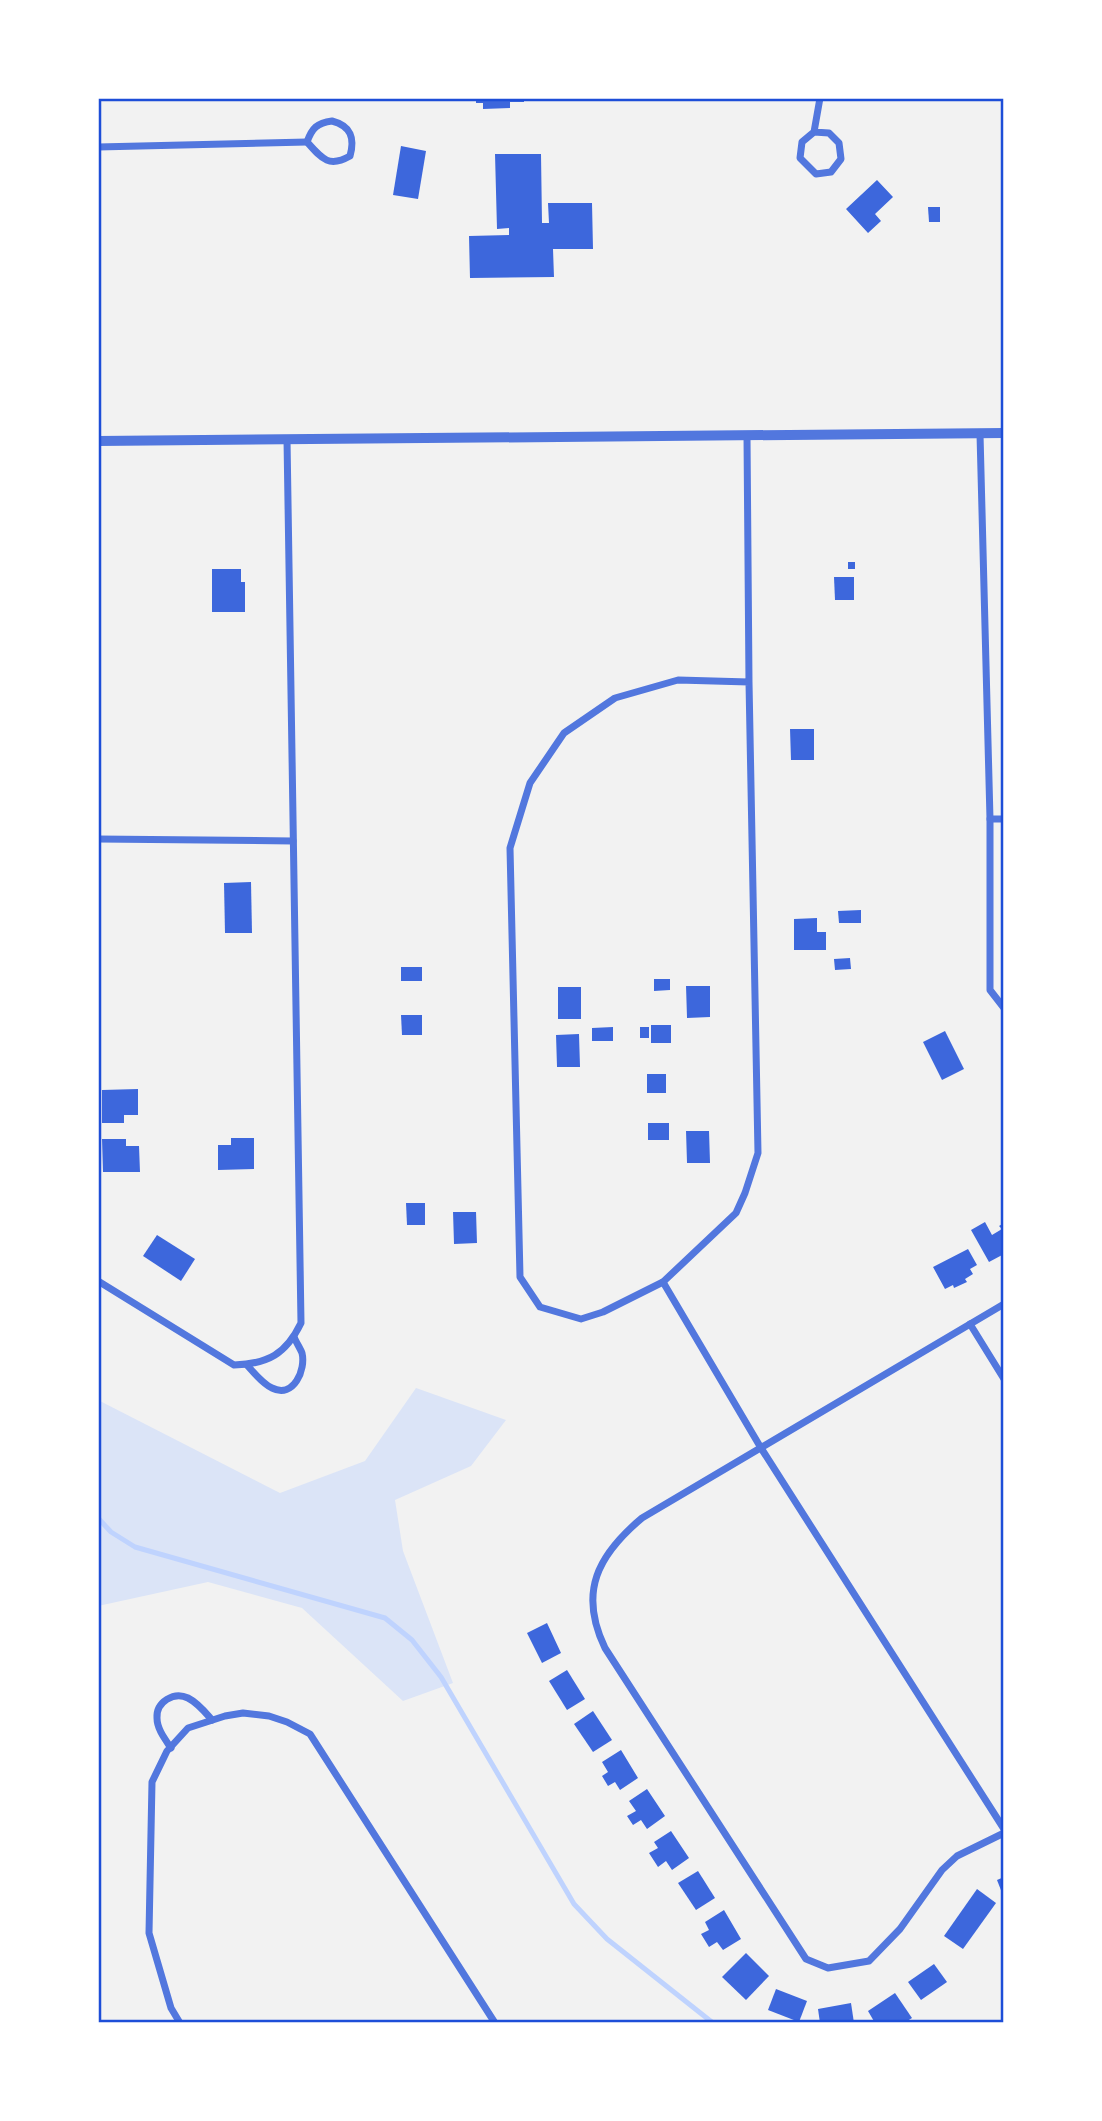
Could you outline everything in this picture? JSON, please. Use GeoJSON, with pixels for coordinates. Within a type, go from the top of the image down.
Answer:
{"type":"FeatureCollection","features":[{"type":"Feature","properties":{"kind":"street"},"geometry":{"type":"LineString","coordinates":[[814,132],[829,134],[839,143],[841,159],[831,172],[816,174],[800,158],[802,142],[814,132],[820,98]]}},
{"type":"Feature","properties":{"kind":"street"},"geometry":{"type":"LineString","coordinates":[[332,121],[343,124],[354,143],[350,156],[329,162],[317,155],[307,142],[312,130],[320,123],[332,121]]}},
{"type":"Feature","properties":{"kind":"street"},"geometry":{"type":"LineString","coordinates":[[98,147],[307,142]]}},
{"type":"Feature","properties":{"kind":"street"},"geometry":{"type":"LineString","coordinates":[[980,433],[990,819],[990,990],[1004,1008]]}},
{"type":"Feature","properties":{"kind":"street"},"geometry":{"type":"LineString","coordinates":[[98,441],[1004,433]]}},
{"type":"Feature","properties":{"kind":"street"},"geometry":{"type":"LineString","coordinates":[[747,436],[758,1153],[736,1213],[663,1282],[603,1312],[581,1318],[540,1307],[520,1277],[510,848],[530,783],[564,733],[615,698],[678,680],[749,682]]}},
{"type":"Feature","properties":{"kind":"street"},"geometry":{"type":"LineString","coordinates":[[98,1281],[234,1365],[247,1365],[275,1357],[294,1337],[301,1324],[288,439]]}},
{"type":"Feature","properties":{"kind":"street"},"geometry":{"type":"LineString","coordinates":[[990,819],[1004,819]]}},
{"type":"Feature","properties":{"kind":"street"},"geometry":{"type":"LineString","coordinates":[[98,839],[293,841]]}},
{"type":"Feature","properties":{"kind":"street"},"geometry":{"type":"LineString","coordinates":[[663,1282],[761,1448],[1004,1831],[957,1856],[942,1870],[900,1929],[869,1961],[828,1968],[806,1959],[605,1648],[595,1626],[594,1577],[621,1536],[642,1518],[761,1448],[1004,1304]]}},
{"type":"Feature","properties":{"kind":"street"},"geometry":{"type":"LineString","coordinates":[[970,1324],[1004,1380]]}},
{"type":"Feature","properties":{"kind":"street"},"geometry":{"type":"LineString","coordinates":[[247,1365],[274,1389],[284,1390],[297,1383],[301,1373],[302,1353],[294,1337]]}},
{"type":"Feature","properties":{"kind":"street"},"geometry":{"type":"LineString","coordinates":[[171,1748],[162,1734],[157,1718],[158,1708],[165,1700],[176,1695],[186,1697],[199,1705],[212,1720]]}},
{"type":"Feature","properties":{"kind":"street"},"geometry":{"type":"LineString","coordinates":[[180,2023],[171,2008],[149,1933],[152,1782],[171,1748],[188,1728],[243,1713],[269,1716],[310,1734],[495,2023]]}},
{"type":"Feature","properties":{"kind":"shaded area"},"geometry":{"type":"Polygon","coordinates":[[[416,1388],[506,1420],[471,1466],[395,1500],[403,1551],[453,1683],[403,1701],[302,1608],[208,1582],[98,1606],[98,1400],[280,1493],[365,1461],[416,1388]]]}},
{"type":"Feature","properties":{"kind":"building"},"geometry":{"type":"Polygon","coordinates":[[[476,98],[524,98],[524,102],[510,102],[510,108],[483,109],[483,103],[476,103],[476,98]]]}},
{"type":"Feature","properties":{"kind":"building"},"geometry":{"type":"Polygon","coordinates":[[[401,146],[426,151],[418,199],[393,195],[401,146]]]}},
{"type":"Feature","properties":{"kind":"building"},"geometry":{"type":"Polygon","coordinates":[[[495,154],[541,154],[542,223],[549,223],[548,203],[592,203],[593,249],[553,249],[554,277],[470,278],[469,236],[509,235],[509,228],[497,229],[495,154]]]}},
{"type":"Feature","properties":{"kind":"building"},"geometry":{"type":"Polygon","coordinates":[[[877,180],[893,197],[875,214],[881,221],[868,233],[846,209],[877,180]]]}},
{"type":"Feature","properties":{"kind":"building"},"geometry":{"type":"Polygon","coordinates":[[[928,207],[940,207],[940,222],[929,222],[928,207]]]}},
{"type":"Feature","properties":{"kind":"building"},"geometry":{"type":"Polygon","coordinates":[[[848,562],[855,562],[855,569],[848,569],[848,562]]]}},
{"type":"Feature","properties":{"kind":"building"},"geometry":{"type":"Polygon","coordinates":[[[212,569],[241,569],[241,582],[245,582],[245,612],[212,612],[212,569]]]}},
{"type":"Feature","properties":{"kind":"building"},"geometry":{"type":"Polygon","coordinates":[[[834,577],[854,577],[854,600],[835,600],[834,577]]]}},
{"type":"Feature","properties":{"kind":"building"},"geometry":{"type":"Polygon","coordinates":[[[790,729],[814,729],[814,760],[791,760],[790,729]]]}},
{"type":"Feature","properties":{"kind":"building"},"geometry":{"type":"Polygon","coordinates":[[[251,882],[252,933],[225,933],[224,883],[251,882]]]}},
{"type":"Feature","properties":{"kind":"building"},"geometry":{"type":"Polygon","coordinates":[[[861,910],[861,923],[839,923],[838,911],[861,910]]]}},
{"type":"Feature","properties":{"kind":"building"},"geometry":{"type":"Polygon","coordinates":[[[817,918],[817,932],[826,932],[826,950],[794,950],[794,919],[817,918]]]}},
{"type":"Feature","properties":{"kind":"building"},"geometry":{"type":"Polygon","coordinates":[[[850,958],[851,969],[835,970],[834,959],[850,958]]]}},
{"type":"Feature","properties":{"kind":"building"},"geometry":{"type":"Polygon","coordinates":[[[401,967],[422,967],[422,981],[401,981],[401,967]]]}},
{"type":"Feature","properties":{"kind":"building"},"geometry":{"type":"Polygon","coordinates":[[[654,979],[670,979],[670,990],[654,991],[654,979]]]}},
{"type":"Feature","properties":{"kind":"building"},"geometry":{"type":"Polygon","coordinates":[[[686,986],[710,986],[710,1017],[687,1018],[686,986]]]}},
{"type":"Feature","properties":{"kind":"building"},"geometry":{"type":"Polygon","coordinates":[[[558,987],[581,987],[581,1019],[558,1019],[558,987]]]}},
{"type":"Feature","properties":{"kind":"building"},"geometry":{"type":"Polygon","coordinates":[[[401,1015],[422,1015],[422,1035],[402,1035],[401,1015]]]}},
{"type":"Feature","properties":{"kind":"building"},"geometry":{"type":"Polygon","coordinates":[[[651,1025],[671,1025],[671,1043],[651,1043],[651,1025]]]}},
{"type":"Feature","properties":{"kind":"building"},"geometry":{"type":"Polygon","coordinates":[[[613,1027],[613,1041],[592,1041],[592,1028],[613,1027]]]}},
{"type":"Feature","properties":{"kind":"building"},"geometry":{"type":"Polygon","coordinates":[[[640,1027],[649,1027],[649,1038],[640,1038],[640,1027]]]}},
{"type":"Feature","properties":{"kind":"building"},"geometry":{"type":"Polygon","coordinates":[[[945,1031],[964,1069],[942,1080],[923,1042],[945,1031]]]}},
{"type":"Feature","properties":{"kind":"building"},"geometry":{"type":"Polygon","coordinates":[[[579,1034],[580,1067],[557,1067],[556,1035],[579,1034]]]}},
{"type":"Feature","properties":{"kind":"building"},"geometry":{"type":"Polygon","coordinates":[[[647,1074],[666,1074],[666,1093],[647,1093],[647,1074]]]}},
{"type":"Feature","properties":{"kind":"building"},"geometry":{"type":"Polygon","coordinates":[[[138,1089],[138,1115],[124,1115],[124,1123],[102,1123],[102,1090],[138,1089]]]}},
{"type":"Feature","properties":{"kind":"building"},"geometry":{"type":"Polygon","coordinates":[[[648,1123],[669,1123],[669,1140],[648,1140],[648,1123]]]}},
{"type":"Feature","properties":{"kind":"building"},"geometry":{"type":"Polygon","coordinates":[[[686,1131],[709,1131],[710,1163],[687,1163],[686,1131]]]}},
{"type":"Feature","properties":{"kind":"building"},"geometry":{"type":"Polygon","coordinates":[[[231,1138],[254,1138],[254,1169],[218,1170],[218,1145],[231,1145],[231,1138]]]}},
{"type":"Feature","properties":{"kind":"building"},"geometry":{"type":"Polygon","coordinates":[[[102,1139],[126,1139],[126,1146],[139,1146],[140,1172],[103,1172],[102,1139]]]}},
{"type":"Feature","properties":{"kind":"building"},"geometry":{"type":"Polygon","coordinates":[[[406,1203],[425,1203],[425,1225],[407,1225],[406,1203]]]}},
{"type":"Feature","properties":{"kind":"building"},"geometry":{"type":"Polygon","coordinates":[[[453,1212],[476,1212],[477,1243],[454,1244],[453,1212]]]}},
{"type":"Feature","properties":{"kind":"building"},"geometry":{"type":"Polygon","coordinates":[[[985,1222],[992,1235],[1002,1229],[999,1226],[1004,1223],[1004,1254],[989,1262],[971,1230],[985,1222]]]}},
{"type":"Feature","properties":{"kind":"building"},"geometry":{"type":"Polygon","coordinates":[[[157,1235],[195,1259],[181,1281],[143,1256],[157,1235]]]}},
{"type":"Feature","properties":{"kind":"building"},"geometry":{"type":"Polygon","coordinates":[[[968,1249],[977,1265],[970,1269],[973,1274],[965,1279],[967,1282],[945,1289],[933,1267],[968,1249]]]}},
{"type":"Feature","properties":{"kind":"building"},"geometry":{"type":"Polygon","coordinates":[[[547,1623],[561,1653],[542,1663],[527,1633],[547,1623]]]}},
{"type":"Feature","properties":{"kind":"building"},"geometry":{"type":"Polygon","coordinates":[[[567,1670],[585,1699],[567,1710],[549,1681],[567,1670]]]}},
{"type":"Feature","properties":{"kind":"building"},"geometry":{"type":"Polygon","coordinates":[[[593,1711],[612,1740],[593,1752],[574,1724],[593,1711]]]}},
{"type":"Feature","properties":{"kind":"building"},"geometry":{"type":"Polygon","coordinates":[[[621,1750],[638,1778],[620,1790],[615,1782],[608,1786],[602,1776],[608,1772],[602,1762],[621,1750]]]}},
{"type":"Feature","properties":{"kind":"building"},"geometry":{"type":"Polygon","coordinates":[[[647,1789],[665,1816],[647,1829],[641,1820],[633,1825],[627,1816],[636,1811],[629,1801],[647,1789]]]}},
{"type":"Feature","properties":{"kind":"building"},"geometry":{"type":"Polygon","coordinates":[[[671,1831],[689,1858],[672,1870],[666,1861],[658,1867],[649,1853],[658,1848],[654,1842],[671,1831]]]}},
{"type":"Feature","properties":{"kind":"building"},"geometry":{"type":"Polygon","coordinates":[[[698,1871],[715,1898],[696,1910],[678,1883],[698,1871]]]}},
{"type":"Feature","properties":{"kind":"building"},"geometry":{"type":"Polygon","coordinates":[[[1004,1877],[1004,1898],[997,1880],[1004,1877]]]}},
{"type":"Feature","properties":{"kind":"building"},"geometry":{"type":"Polygon","coordinates":[[[977,1889],[996,1903],[963,1949],[944,1936],[977,1889]]]}},
{"type":"Feature","properties":{"kind":"building"},"geometry":{"type":"Polygon","coordinates":[[[724,1910],[741,1939],[723,1950],[717,1942],[709,1947],[701,1934],[709,1930],[705,1922],[724,1910]]]}},
{"type":"Feature","properties":{"kind":"building"},"geometry":{"type":"Polygon","coordinates":[[[746,1953],[769,1976],[746,2000],[722,1977],[746,1953]]]}},
{"type":"Feature","properties":{"kind":"building"},"geometry":{"type":"Polygon","coordinates":[[[934,1964],[947,1982],[921,2000],[908,1982],[934,1964]]]}},
{"type":"Feature","properties":{"kind":"building"},"geometry":{"type":"Polygon","coordinates":[[[776,1989],[807,2001],[799,2022],[768,2010],[776,1989]]]}},
{"type":"Feature","properties":{"kind":"building"},"geometry":{"type":"Polygon","coordinates":[[[895,1993],[912,2018],[904,2023],[875,2023],[868,2011],[895,1993]]]}},
{"type":"Feature","properties":{"kind":"building"},"geometry":{"type":"Polygon","coordinates":[[[851,2003],[854,2023],[820,2023],[818,2009],[851,2003]]]}},
{"type":"Feature","properties":{"kind":"waterway"},"geometry":{"type":"LineString","coordinates":[[98,1518],[111,1532],[135,1547],[385,1618],[412,1640],[441,1677],[574,1904],[607,1939],[713,2023]]}}]}
